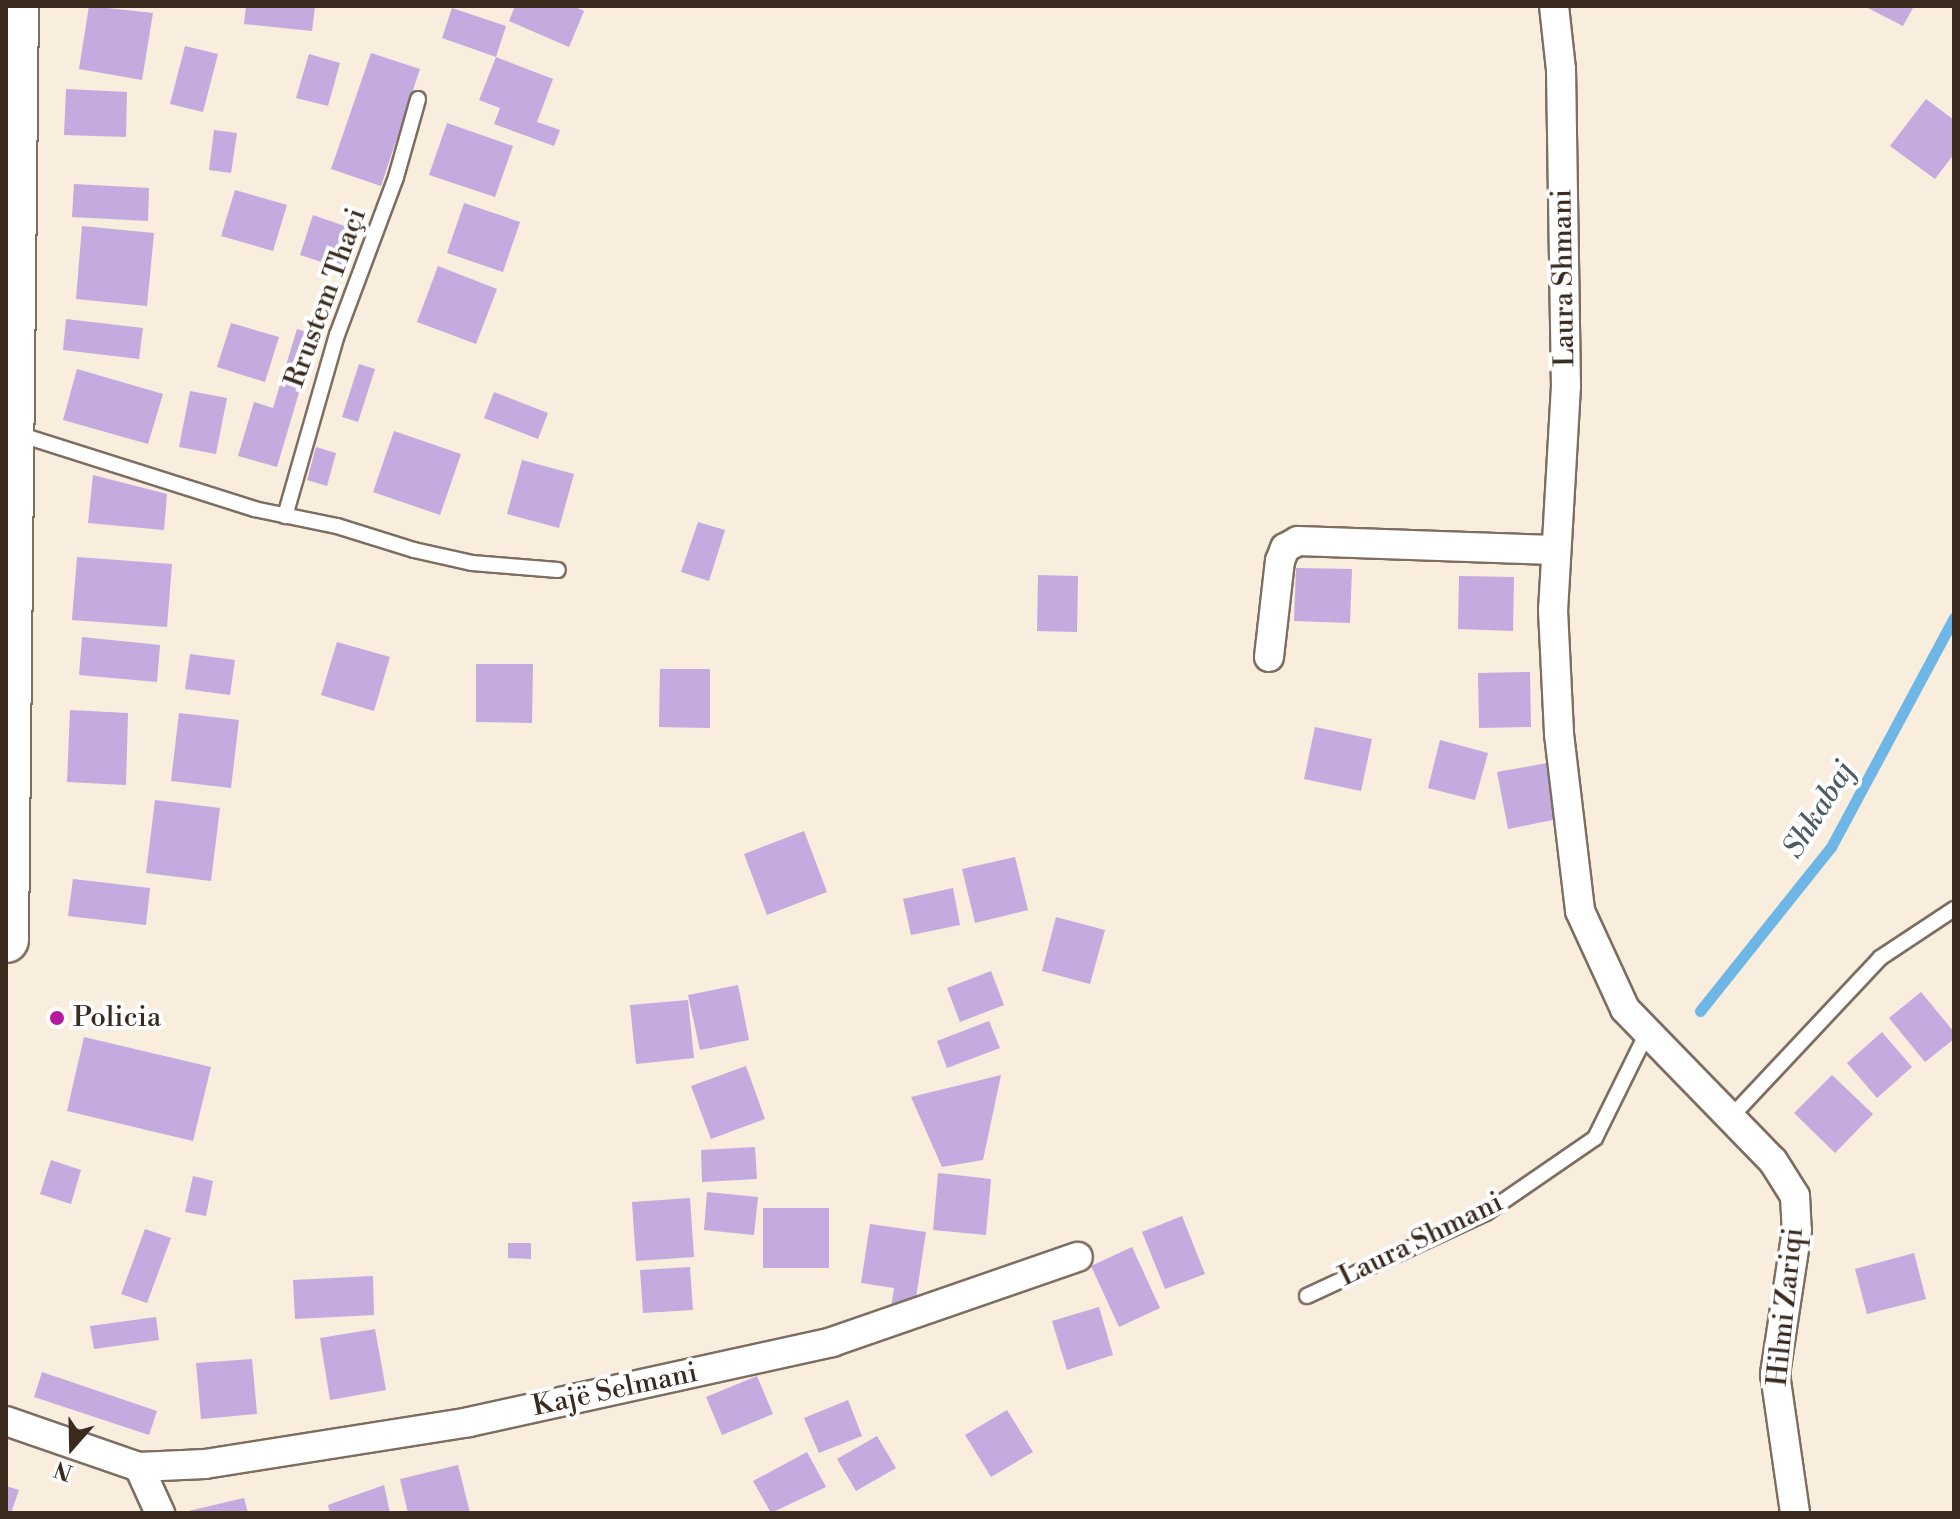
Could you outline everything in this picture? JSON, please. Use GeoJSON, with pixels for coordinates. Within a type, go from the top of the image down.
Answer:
{"type":"FeatureCollection","features":[{"type":"Feature","properties":{"kind":"main road"},"geometry":{"type":"LineString","coordinates":[[6,940],[15,433],[10,298],[11,54],[16,6]]}},
{"type":"Feature","properties":{"kind":"street","name":"Laura Shmani"},"geometry":{"type":"LineString","coordinates":[[1554,6],[1561,69],[1566,386],[1563,480],[1553,550],[1559,734],[1580,911],[1625,1009],[1773,1161],[1795,1196]]}},
{"type":"Feature","properties":{"kind":"street"},"geometry":{"type":"LineString","coordinates":[[1269,657],[1280,561],[1285,548],[1298,541],[1432,550],[1553,550]]}},
{"type":"Feature","properties":{"kind":"street","name":"Hilmi Zariqi"},"geometry":{"type":"LineString","coordinates":[[1795,1196],[1797,1230],[1775,1374],[1795,1513]]}},
{"type":"Feature","properties":{"kind":"street","name":"Kajë Selmani"},"geometry":{"type":"LineString","coordinates":[[139,1467],[205,1464],[469,1422],[832,1342],[1078,1257]]}},
{"type":"Feature","properties":{"kind":"street"},"geometry":{"type":"LineString","coordinates":[[6,1421],[139,1467],[160,1513]]}},
{"type":"Feature","properties":{"kind":"lane","name":"Rrustem Thaçi"},"geometry":{"type":"LineString","coordinates":[[285,516],[337,335],[396,177],[418,99]]}},
{"type":"Feature","properties":{"kind":"lane"},"geometry":{"type":"LineString","coordinates":[[15,433],[285,516],[472,563],[558,570]]}},
{"type":"Feature","properties":{"kind":"lane"},"geometry":{"type":"LineString","coordinates":[[1730,1118],[1880,958],[1954,909]]}},
{"type":"Feature","properties":{"kind":"lane","name":"Laura Shmani"},"geometry":{"type":"LineString","coordinates":[[1307,1296],[1486,1213],[1595,1138],[1647,1033]]}},
{"type":"Feature","properties":{"kind":"building"},"geometry":{"type":"Polygon","coordinates":[[[89,6],[153,13],[142,80],[79,69],[89,6]]]}},
{"type":"Feature","properties":{"kind":"building"},"geometry":{"type":"Polygon","coordinates":[[[246,6],[315,6],[312,31],[244,24],[246,6]]]}},
{"type":"Feature","properties":{"kind":"building"},"geometry":{"type":"Polygon","coordinates":[[[515,6],[573,6],[584,11],[569,47],[509,21],[515,6]]]}},
{"type":"Feature","properties":{"kind":"building"},"geometry":{"type":"Polygon","coordinates":[[[1864,6],[1914,6],[1903,26],[1864,6]]]}},
{"type":"Feature","properties":{"kind":"building"},"geometry":{"type":"Polygon","coordinates":[[[452,8],[506,26],[496,57],[442,38],[452,8]]]}},
{"type":"Feature","properties":{"kind":"building"},"geometry":{"type":"Polygon","coordinates":[[[185,46],[218,54],[203,112],[170,104],[185,46]]]}},
{"type":"Feature","properties":{"kind":"building"},"geometry":{"type":"Polygon","coordinates":[[[371,53],[420,69],[381,186],[331,169],[371,53]]]}},
{"type":"Feature","properties":{"kind":"building"},"geometry":{"type":"Polygon","coordinates":[[[309,54],[340,63],[328,106],[296,98],[309,54]]]}},
{"type":"Feature","properties":{"kind":"building"},"geometry":{"type":"Polygon","coordinates":[[[496,57],[553,79],[537,122],[560,130],[554,146],[494,124],[500,108],[479,100],[496,57]]]}},
{"type":"Feature","properties":{"kind":"building"},"geometry":{"type":"Polygon","coordinates":[[[66,89],[127,92],[126,137],[64,135],[66,89]]]}},
{"type":"Feature","properties":{"kind":"building"},"geometry":{"type":"Polygon","coordinates":[[[1926,99],[1954,120],[1954,154],[1935,179],[1890,146],[1926,99]]]}},
{"type":"Feature","properties":{"kind":"building"},"geometry":{"type":"Polygon","coordinates":[[[447,123],[513,146],[495,197],[429,175],[447,123]]]}},
{"type":"Feature","properties":{"kind":"building"},"geometry":{"type":"Polygon","coordinates":[[[214,130],[237,133],[231,173],[209,170],[214,130]]]}},
{"type":"Feature","properties":{"kind":"building"},"geometry":{"type":"Polygon","coordinates":[[[74,184],[149,188],[148,221],[72,217],[74,184]]]}},
{"type":"Feature","properties":{"kind":"building"},"geometry":{"type":"Polygon","coordinates":[[[235,190],[287,205],[273,251],[221,236],[235,190]]]}},
{"type":"Feature","properties":{"kind":"building"},"geometry":{"type":"Polygon","coordinates":[[[464,203],[520,222],[503,272],[447,253],[464,203]]]}},
{"type":"Feature","properties":{"kind":"building"},"geometry":{"type":"Polygon","coordinates":[[[313,215],[356,230],[343,269],[300,255],[313,215]]]}},
{"type":"Feature","properties":{"kind":"building"},"geometry":{"type":"Polygon","coordinates":[[[82,226],[154,233],[147,306],[76,299],[82,226]]]}},
{"type":"Feature","properties":{"kind":"building"},"geometry":{"type":"Polygon","coordinates":[[[438,266],[497,289],[476,344],[417,322],[438,266]]]}},
{"type":"Feature","properties":{"kind":"building"},"geometry":{"type":"Polygon","coordinates":[[[66,319],[143,328],[139,359],[63,350],[66,319]]]}},
{"type":"Feature","properties":{"kind":"building"},"geometry":{"type":"Polygon","coordinates":[[[231,323],[279,337],[265,382],[217,367],[231,323]]]}},
{"type":"Feature","properties":{"kind":"building"},"geometry":{"type":"Polygon","coordinates":[[[297,329],[316,335],[277,467],[238,456],[254,402],[273,408],[297,329]]]}},
{"type":"Feature","properties":{"kind":"building"},"geometry":{"type":"Polygon","coordinates":[[[359,364],[375,369],[358,422],[342,417],[359,364]]]}},
{"type":"Feature","properties":{"kind":"building"},"geometry":{"type":"Polygon","coordinates":[[[77,369],[163,394],[148,444],[63,420],[77,369]]]}},
{"type":"Feature","properties":{"kind":"building"},"geometry":{"type":"Polygon","coordinates":[[[190,391],[227,398],[216,454],[179,447],[190,391]]]}},
{"type":"Feature","properties":{"kind":"building"},"geometry":{"type":"Polygon","coordinates":[[[494,392],[548,413],[538,439],[484,418],[494,392]]]}},
{"type":"Feature","properties":{"kind":"building"},"geometry":{"type":"Polygon","coordinates":[[[394,431],[461,454],[440,515],[373,492],[394,431]]]}},
{"type":"Feature","properties":{"kind":"building"},"geometry":{"type":"Polygon","coordinates":[[[316,447],[336,453],[327,486],[307,480],[316,447]]]}},
{"type":"Feature","properties":{"kind":"building"},"geometry":{"type":"Polygon","coordinates":[[[522,460],[574,474],[559,528],[507,514],[522,460]]]}},
{"type":"Feature","properties":{"kind":"building"},"geometry":{"type":"Polygon","coordinates":[[[93,475],[167,494],[164,530],[88,523],[93,475]]]}},
{"type":"Feature","properties":{"kind":"building"},"geometry":{"type":"Polygon","coordinates":[[[698,522],[725,530],[709,581],[681,572],[698,522]]]}},
{"type":"Feature","properties":{"kind":"building"},"geometry":{"type":"Polygon","coordinates":[[[77,557],[172,564],[167,627],[72,620],[77,557]]]}},
{"type":"Feature","properties":{"kind":"building"},"geometry":{"type":"Polygon","coordinates":[[[1296,568],[1352,569],[1350,623],[1294,621],[1296,568]]]}},
{"type":"Feature","properties":{"kind":"building"},"geometry":{"type":"Polygon","coordinates":[[[1038,575],[1078,576],[1077,632],[1037,631],[1038,575]]]}},
{"type":"Feature","properties":{"kind":"building"},"geometry":{"type":"Polygon","coordinates":[[[1459,576],[1514,577],[1513,631],[1458,629],[1459,576]]]}},
{"type":"Feature","properties":{"kind":"building"},"geometry":{"type":"Polygon","coordinates":[[[82,637],[160,645],[157,682],[79,675],[82,637]]]}},
{"type":"Feature","properties":{"kind":"building"},"geometry":{"type":"Polygon","coordinates":[[[337,642],[390,657],[374,711],[321,695],[337,642]]]}},
{"type":"Feature","properties":{"kind":"building"},"geometry":{"type":"Polygon","coordinates":[[[190,654],[235,660],[230,695],[185,689],[190,654]]]}},
{"type":"Feature","properties":{"kind":"building"},"geometry":{"type":"Polygon","coordinates":[[[476,664],[533,664],[532,723],[476,722],[476,664]]]}},
{"type":"Feature","properties":{"kind":"building"},"geometry":{"type":"Polygon","coordinates":[[[660,669],[710,669],[710,728],[659,727],[660,669]]]}},
{"type":"Feature","properties":{"kind":"building"},"geometry":{"type":"Polygon","coordinates":[[[1530,672],[1531,727],[1479,728],[1478,673],[1530,672]]]}},
{"type":"Feature","properties":{"kind":"building"},"geometry":{"type":"Polygon","coordinates":[[[70,710],[128,713],[126,785],[67,782],[70,710]]]}},
{"type":"Feature","properties":{"kind":"building"},"geometry":{"type":"Polygon","coordinates":[[[179,713],[239,720],[231,788],[171,781],[179,713]]]}},
{"type":"Feature","properties":{"kind":"building"},"geometry":{"type":"Polygon","coordinates":[[[1315,727],[1372,739],[1361,791],[1304,779],[1315,727]]]}},
{"type":"Feature","properties":{"kind":"building"},"geometry":{"type":"Polygon","coordinates":[[[1440,740],[1488,753],[1475,800],[1428,788],[1440,740]]]}},
{"type":"Feature","properties":{"kind":"building"},"geometry":{"type":"Polygon","coordinates":[[[1547,763],[1558,819],[1508,829],[1497,772],[1547,763]]]}},
{"type":"Feature","properties":{"kind":"building"},"geometry":{"type":"Polygon","coordinates":[[[155,800],[220,808],[211,881],[146,873],[155,800]]]}},
{"type":"Feature","properties":{"kind":"building"},"geometry":{"type":"Polygon","coordinates":[[[804,831],[827,892],[767,915],[744,854],[804,831]]]}},
{"type":"Feature","properties":{"kind":"building"},"geometry":{"type":"Polygon","coordinates":[[[1015,857],[1028,910],[975,923],[962,869],[1015,857]]]}},
{"type":"Feature","properties":{"kind":"building"},"geometry":{"type":"Polygon","coordinates":[[[73,879],[150,888],[146,925],[68,916],[73,879]]]}},
{"type":"Feature","properties":{"kind":"building"},"geometry":{"type":"Polygon","coordinates":[[[953,888],[960,925],[911,935],[903,899],[953,888]]]}},
{"type":"Feature","properties":{"kind":"building"},"geometry":{"type":"Polygon","coordinates":[[[1056,917],[1105,930],[1090,984],[1042,971],[1056,917]]]}},
{"type":"Feature","properties":{"kind":"building"},"geometry":{"type":"Polygon","coordinates":[[[991,971],[1004,1005],[960,1022],[947,988],[991,971]]]}},
{"type":"Feature","properties":{"kind":"building"},"geometry":{"type":"Polygon","coordinates":[[[738,985],[749,1040],[700,1050],[688,995],[738,985]]]}},
{"type":"Feature","properties":{"kind":"building"},"geometry":{"type":"Polygon","coordinates":[[[1921,992],[1954,1032],[1954,1039],[1925,1062],[1889,1018],[1921,992]]]}},
{"type":"Feature","properties":{"kind":"building"},"geometry":{"type":"Polygon","coordinates":[[[688,1000],[694,1058],[636,1064],[630,1005],[688,1000]]]}},
{"type":"Feature","properties":{"kind":"building"},"geometry":{"type":"Polygon","coordinates":[[[989,1021],[1000,1048],[947,1068],[937,1041],[989,1021]]]}},
{"type":"Feature","properties":{"kind":"building"},"geometry":{"type":"Polygon","coordinates":[[[1882,1032],[1912,1067],[1877,1098],[1847,1063],[1882,1032]]]}},
{"type":"Feature","properties":{"kind":"building"},"geometry":{"type":"Polygon","coordinates":[[[84,1037],[211,1067],[193,1141],[67,1111],[84,1037]]]}},
{"type":"Feature","properties":{"kind":"building"},"geometry":{"type":"Polygon","coordinates":[[[746,1066],[765,1119],[711,1139],[691,1086],[746,1066]]]}},
{"type":"Feature","properties":{"kind":"building"},"geometry":{"type":"Polygon","coordinates":[[[1001,1075],[983,1160],[942,1167],[911,1097],[1001,1075]]]}},
{"type":"Feature","properties":{"kind":"building"},"geometry":{"type":"Polygon","coordinates":[[[1832,1075],[1873,1114],[1835,1153],[1794,1113],[1832,1075]]]}},
{"type":"Feature","properties":{"kind":"building"},"geometry":{"type":"Polygon","coordinates":[[[755,1147],[757,1179],[702,1182],[701,1150],[755,1147]]]}},
{"type":"Feature","properties":{"kind":"building"},"geometry":{"type":"Polygon","coordinates":[[[51,1160],[81,1170],[71,1204],[40,1194],[51,1160]]]}},
{"type":"Feature","properties":{"kind":"building"},"geometry":{"type":"Polygon","coordinates":[[[938,1173],[991,1179],[986,1235],[933,1230],[938,1173]]]}},
{"type":"Feature","properties":{"kind":"building"},"geometry":{"type":"Polygon","coordinates":[[[193,1176],[213,1181],[206,1216],[185,1212],[193,1176]]]}},
{"type":"Feature","properties":{"kind":"building"},"geometry":{"type":"Polygon","coordinates":[[[707,1192],[758,1197],[754,1235],[704,1230],[707,1192]]]}},
{"type":"Feature","properties":{"kind":"building"},"geometry":{"type":"Polygon","coordinates":[[[690,1198],[694,1257],[636,1261],[632,1202],[690,1198]]]}},
{"type":"Feature","properties":{"kind":"building"},"geometry":{"type":"Polygon","coordinates":[[[763,1208],[829,1208],[829,1268],[763,1268],[763,1208]]]}},
{"type":"Feature","properties":{"kind":"building"},"geometry":{"type":"Polygon","coordinates":[[[1182,1216],[1205,1274],[1165,1289],[1142,1232],[1182,1216]]]}},
{"type":"Feature","properties":{"kind":"building"},"geometry":{"type":"Polygon","coordinates":[[[870,1224],[926,1232],[914,1311],[891,1308],[894,1288],[861,1283],[870,1224]]]}},
{"type":"Feature","properties":{"kind":"building"},"geometry":{"type":"Polygon","coordinates":[[[145,1229],[171,1238],[147,1303],[121,1294],[145,1229]]]}},
{"type":"Feature","properties":{"kind":"building"},"geometry":{"type":"Polygon","coordinates":[[[508,1243],[531,1243],[531,1259],[508,1258],[508,1243]]]}},
{"type":"Feature","properties":{"kind":"building"},"geometry":{"type":"Polygon","coordinates":[[[1132,1247],[1160,1308],[1119,1327],[1091,1266],[1132,1247]]]}},
{"type":"Feature","properties":{"kind":"building"},"geometry":{"type":"Polygon","coordinates":[[[1914,1253],[1926,1299],[1867,1314],[1855,1269],[1914,1253]]]}},
{"type":"Feature","properties":{"kind":"building"},"geometry":{"type":"Polygon","coordinates":[[[690,1267],[693,1310],[643,1313],[640,1270],[690,1267]]]}},
{"type":"Feature","properties":{"kind":"building"},"geometry":{"type":"Polygon","coordinates":[[[373,1276],[374,1315],[295,1319],[293,1280],[373,1276]]]}},
{"type":"Feature","properties":{"kind":"building"},"geometry":{"type":"Polygon","coordinates":[[[1099,1307],[1113,1355],[1067,1370],[1052,1321],[1099,1307]]]}},
{"type":"Feature","properties":{"kind":"building"},"geometry":{"type":"Polygon","coordinates":[[[156,1317],[159,1340],[94,1349],[90,1326],[156,1317]]]}},
{"type":"Feature","properties":{"kind":"building"},"geometry":{"type":"Polygon","coordinates":[[[375,1329],[386,1390],[330,1400],[320,1338],[375,1329]]]}},
{"type":"Feature","properties":{"kind":"building"},"geometry":{"type":"Polygon","coordinates":[[[252,1359],[257,1414],[201,1419],[196,1363],[252,1359]]]}},
{"type":"Feature","properties":{"kind":"building"},"geometry":{"type":"Polygon","coordinates":[[[42,1372],[157,1411],[149,1435],[34,1397],[42,1372]]]}},
{"type":"Feature","properties":{"kind":"building"},"geometry":{"type":"Polygon","coordinates":[[[757,1376],[773,1414],[722,1435],[706,1397],[757,1376]]]}},
{"type":"Feature","properties":{"kind":"building"},"geometry":{"type":"Polygon","coordinates":[[[848,1400],[862,1436],[819,1453],[804,1418],[848,1400]]]}},
{"type":"Feature","properties":{"kind":"building"},"geometry":{"type":"Polygon","coordinates":[[[1007,1410],[1033,1452],[991,1477],[965,1435],[1007,1410]]]}},
{"type":"Feature","properties":{"kind":"building"},"geometry":{"type":"Polygon","coordinates":[[[877,1436],[896,1468],[856,1491],[837,1459],[877,1436]]]}},
{"type":"Feature","properties":{"kind":"building"},"geometry":{"type":"Polygon","coordinates":[[[807,1452],[826,1487],[771,1513],[753,1481],[807,1452]]]}},
{"type":"Feature","properties":{"kind":"building"},"geometry":{"type":"Polygon","coordinates":[[[458,1465],[470,1513],[408,1513],[400,1479],[458,1465]]]}},
{"type":"Feature","properties":{"kind":"building"},"geometry":{"type":"Polygon","coordinates":[[[384,1485],[390,1513],[330,1513],[328,1505],[384,1485]]]}},
{"type":"Feature","properties":{"kind":"building"},"geometry":{"type":"Polygon","coordinates":[[[6,1486],[19,1490],[11,1513],[6,1513],[6,1486]]]}},
{"type":"Feature","properties":{"kind":"building"},"geometry":{"type":"Polygon","coordinates":[[[244,1498],[248,1513],[184,1513],[184,1512],[244,1498]]]}},
{"type":"Feature","properties":{"kind":"waterway","name":"Shkabaj"},"geometry":{"type":"LineString","coordinates":[[1700,1011],[1831,847],[1954,618]]}},
{"type":"Feature","properties":{"kind":"place","name":"Policia"},"geometry":{"type":"Point","coordinates":[57,1018]}}]}
